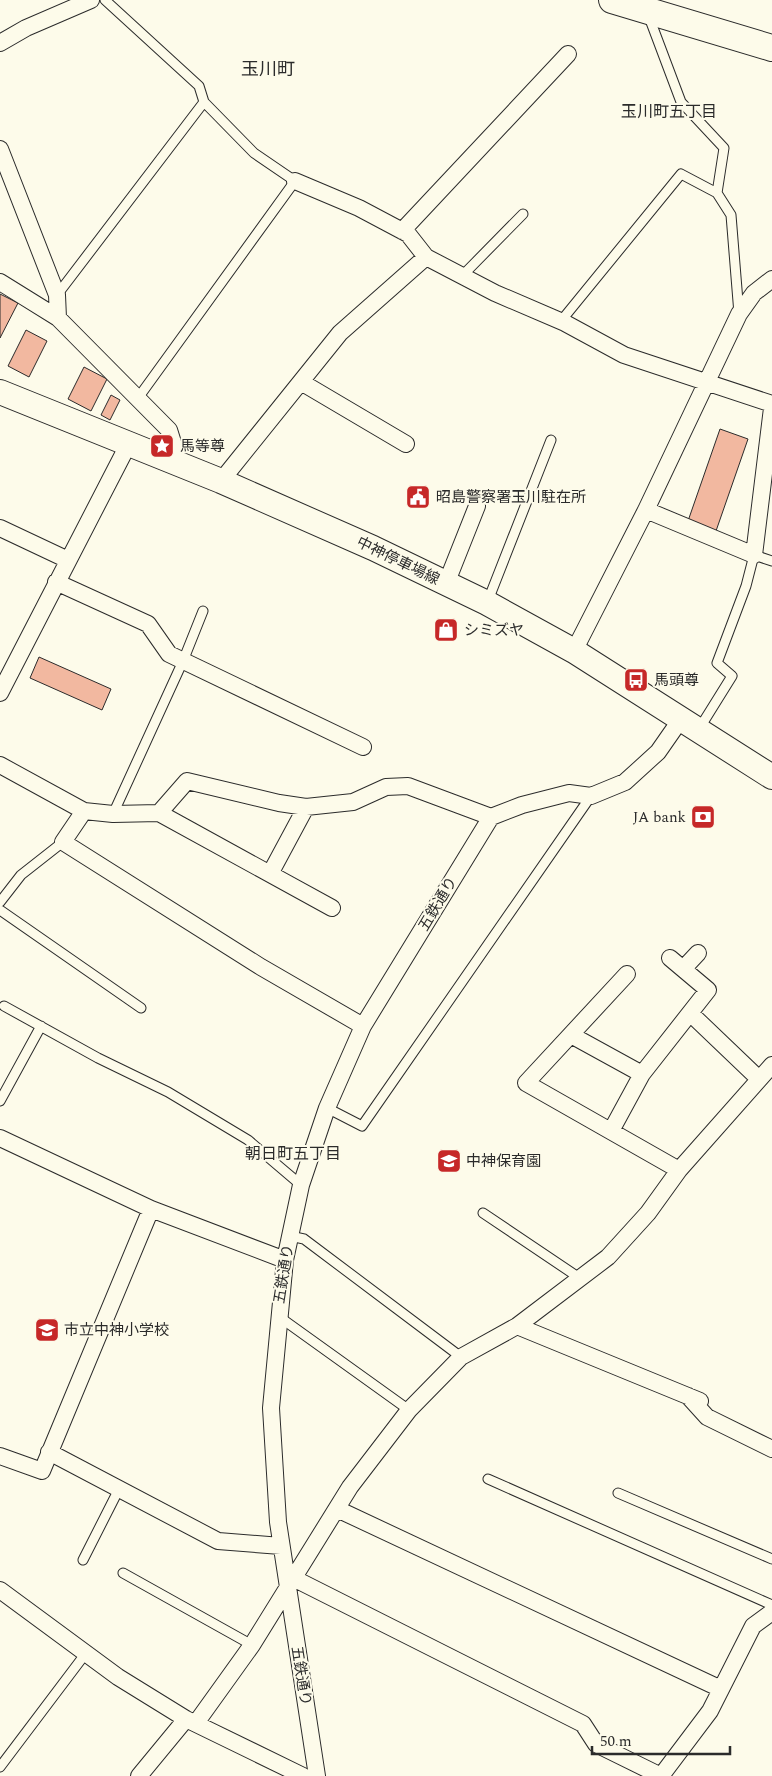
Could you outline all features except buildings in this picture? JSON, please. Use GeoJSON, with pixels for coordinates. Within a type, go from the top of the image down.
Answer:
{"type":"FeatureCollection","features":[{"type":"Feature","properties":{"kind":"main road"},"geometry":{"type":"LineString","coordinates":[[633,4],[772,48]]}},
{"type":"Feature","properties":{"kind":"main road","name":"中神停車場線"},"geometry":{"type":"LineString","coordinates":[[0,392],[129,442],[221,481],[373,548],[487,604],[574,651],[772,777]]}},
{"type":"Feature","properties":{"kind":"street"},"geometry":{"type":"LineString","coordinates":[[0,43],[26,28],[87,1]]}},
{"type":"Feature","properties":{"kind":"street"},"geometry":{"type":"LineString","coordinates":[[402,231],[568,54]]}},
{"type":"Feature","properties":{"kind":"street"},"geometry":{"type":"LineString","coordinates":[[0,149],[57,295],[58,318]]}},
{"type":"Feature","properties":{"kind":"street"},"geometry":{"type":"LineString","coordinates":[[295,181],[359,208],[408,234],[426,257],[495,293],[560,321],[624,355],[772,404]]}},
{"type":"Feature","properties":{"kind":"street"},"geometry":{"type":"LineString","coordinates":[[221,481],[340,333],[426,257]]}},
{"type":"Feature","properties":{"kind":"street"},"geometry":{"type":"LineString","coordinates":[[574,651],[646,510],[739,314],[754,293],[772,279]]}},
{"type":"Feature","properties":{"kind":"street"},"geometry":{"type":"LineString","coordinates":[[0,282],[58,318],[169,430],[174,446],[172,460]]}},
{"type":"Feature","properties":{"kind":"street"},"geometry":{"type":"LineString","coordinates":[[301,382],[406,444]]}},
{"type":"Feature","properties":{"kind":"street"},"geometry":{"type":"LineString","coordinates":[[646,510],[754,555],[772,408]]}},
{"type":"Feature","properties":{"kind":"street"},"geometry":{"type":"LineString","coordinates":[[0,693],[129,442]]}},
{"type":"Feature","properties":{"kind":"street"},"geometry":{"type":"LineString","coordinates":[[446,584],[477,506]]}},
{"type":"Feature","properties":{"kind":"street"},"geometry":{"type":"LineString","coordinates":[[0,528],[68,560]]}},
{"type":"Feature","properties":{"kind":"street"},"geometry":{"type":"LineString","coordinates":[[56,582],[148,624],[169,654],[363,748]]}},
{"type":"Feature","properties":{"kind":"street"},"geometry":{"type":"LineString","coordinates":[[159,812],[187,781],[279,803],[306,807],[353,802],[386,787],[408,786],[492,817],[522,805],[569,793],[591,796],[624,782],[690,724]]}},
{"type":"Feature","properties":{"kind":"street"},"geometry":{"type":"LineString","coordinates":[[0,765],[84,812],[113,814],[159,812],[332,908]]}},
{"type":"Feature","properties":{"kind":"street"},"geometry":{"type":"LineString","coordinates":[[270,874],[306,807]]}},
{"type":"Feature","properties":{"kind":"street"},"geometry":{"type":"LineString","coordinates":[[84,812],[63,842],[261,967],[363,1026]]}},
{"type":"Feature","properties":{"kind":"street","name":"五鉄通り"},"geometry":{"type":"LineString","coordinates":[[317,1776],[290,1582],[281,1546],[270,1408],[285,1260],[301,1184],[327,1108],[363,1026],[492,817]]}},
{"type":"Feature","properties":{"kind":"street"},"geometry":{"type":"LineString","coordinates":[[684,969],[698,953]]}},
{"type":"Feature","properties":{"kind":"street"},"geometry":{"type":"LineString","coordinates":[[610,1131],[642,1074],[708,990],[670,958]]}},
{"type":"Feature","properties":{"kind":"street"},"geometry":{"type":"LineString","coordinates":[[627,974],[526,1083],[679,1170]]}},
{"type":"Feature","properties":{"kind":"street"},"geometry":{"type":"LineString","coordinates":[[690,1013],[759,1079]]}},
{"type":"Feature","properties":{"kind":"street"},"geometry":{"type":"LineString","coordinates":[[571,1035],[642,1074]]}},
{"type":"Feature","properties":{"kind":"street"},"geometry":{"type":"LineString","coordinates":[[139,1776],[191,1721],[252,1645],[350,1487],[409,1410],[462,1357],[517,1326],[608,1257],[648,1213],[679,1170],[772,1065]]}},
{"type":"Feature","properties":{"kind":"street"},"geometry":{"type":"LineString","coordinates":[[0,1138],[151,1209],[285,1260]]}},
{"type":"Feature","properties":{"kind":"street"},"geometry":{"type":"LineString","coordinates":[[0,1456],[42,1471],[151,1209]]}},
{"type":"Feature","properties":{"kind":"street"},"geometry":{"type":"LineString","coordinates":[[517,1326],[694,1399],[706,1417],[772,1449]]}},
{"type":"Feature","properties":{"kind":"street"},"geometry":{"type":"LineString","coordinates":[[49,1452],[218,1541],[281,1546]]}},
{"type":"Feature","properties":{"kind":"street"},"geometry":{"type":"LineString","coordinates":[[337,1509],[721,1689]]}},
{"type":"Feature","properties":{"kind":"street"},"geometry":{"type":"LineString","coordinates":[[290,1582],[583,1724],[596,1744],[661,1776],[710,1711],[753,1626],[769,1618]]}},
{"type":"Feature","properties":{"kind":"street"},"geometry":{"type":"LineString","coordinates":[[0,1590],[118,1677],[191,1721],[303,1776]]}},
{"type":"Feature","properties":{"kind":"lane"},"geometry":{"type":"LineString","coordinates":[[105,0],[199,86],[204,102],[254,153],[295,181],[138,398]]}},
{"type":"Feature","properties":{"kind":"lane"},"geometry":{"type":"LineString","coordinates":[[633,4],[681,102],[724,148],[717,193]]}},
{"type":"Feature","properties":{"kind":"lane"},"geometry":{"type":"LineString","coordinates":[[57,295],[204,102]]}},
{"type":"Feature","properties":{"kind":"lane"},"geometry":{"type":"LineString","coordinates":[[560,321],[681,174],[717,193],[731,215],[739,314]]}},
{"type":"Feature","properties":{"kind":"lane"},"geometry":{"type":"LineString","coordinates":[[462,276],[523,214]]}},
{"type":"Feature","properties":{"kind":"lane"},"geometry":{"type":"LineString","coordinates":[[487,604],[551,440]]}},
{"type":"Feature","properties":{"kind":"lane"},"geometry":{"type":"LineString","coordinates":[[690,724],[732,676],[717,663],[746,586],[754,555],[772,562]]}},
{"type":"Feature","properties":{"kind":"lane"},"geometry":{"type":"LineString","coordinates":[[113,814],[183,660],[202,611]]}},
{"type":"Feature","properties":{"kind":"lane"},"geometry":{"type":"LineString","coordinates":[[327,1108],[362,1126],[591,796]]}},
{"type":"Feature","properties":{"kind":"lane"},"geometry":{"type":"LineString","coordinates":[[0,902],[21,875],[63,842]]}},
{"type":"Feature","properties":{"kind":"lane"},"geometry":{"type":"LineString","coordinates":[[0,910],[141,1008]]}},
{"type":"Feature","properties":{"kind":"lane"},"geometry":{"type":"LineString","coordinates":[[4,1006],[98,1058],[168,1092],[248,1140],[301,1184]]}},
{"type":"Feature","properties":{"kind":"lane"},"geometry":{"type":"LineString","coordinates":[[0,1102],[41,1026]]}},
{"type":"Feature","properties":{"kind":"lane"},"geometry":{"type":"LineString","coordinates":[[483,1213],[581,1279]]}},
{"type":"Feature","properties":{"kind":"lane"},"geometry":{"type":"LineString","coordinates":[[290,1236],[304,1239],[462,1357]]}},
{"type":"Feature","properties":{"kind":"lane"},"geometry":{"type":"LineString","coordinates":[[278,1315],[409,1410]]}},
{"type":"Feature","properties":{"kind":"lane"},"geometry":{"type":"LineString","coordinates":[[488,1478],[772,1605]]}},
{"type":"Feature","properties":{"kind":"lane"},"geometry":{"type":"LineString","coordinates":[[83,1560],[119,1489]]}},
{"type":"Feature","properties":{"kind":"lane"},"geometry":{"type":"LineString","coordinates":[[618,1494],[772,1559]]}},
{"type":"Feature","properties":{"kind":"lane"},"geometry":{"type":"LineString","coordinates":[[124,1573],[252,1645]]}},
{"type":"Feature","properties":{"kind":"lane"},"geometry":{"type":"LineString","coordinates":[[0,1767],[86,1653]]}},
{"type":"Feature","properties":{"kind":"place","name":"馬等尊"},"geometry":{"type":"Point","coordinates":[162,446]}},
{"type":"Feature","properties":{"kind":"place","name":"昭島警察署玉川駐在所"},"geometry":{"type":"Point","coordinates":[418,497]}},
{"type":"Feature","properties":{"kind":"place","name":"シミズヤ"},"geometry":{"type":"Point","coordinates":[446,630]}},
{"type":"Feature","properties":{"kind":"place","name":"馬頭尊"},"geometry":{"type":"Point","coordinates":[636,680]}},
{"type":"Feature","properties":{"kind":"place","name":"JA bank"},"geometry":{"type":"Point","coordinates":[703,817]}},
{"type":"Feature","properties":{"kind":"place","name":"中神保育園"},"geometry":{"type":"Point","coordinates":[449,1161]}},
{"type":"Feature","properties":{"kind":"place","name":"市立中神小学校"},"geometry":{"type":"Point","coordinates":[47,1330]}},
{"type":"Feature","properties":{"kind":"district","name":"玉川町"},"geometry":{"type":"Point","coordinates":[268,69]}},
{"type":"Feature","properties":{"kind":"district","name":"玉川町五丁目"},"geometry":{"type":"Point","coordinates":[669,112]}},
{"type":"Feature","properties":{"kind":"district","name":"朝日町五丁目"},"geometry":{"type":"Point","coordinates":[293,1154]}}]}
